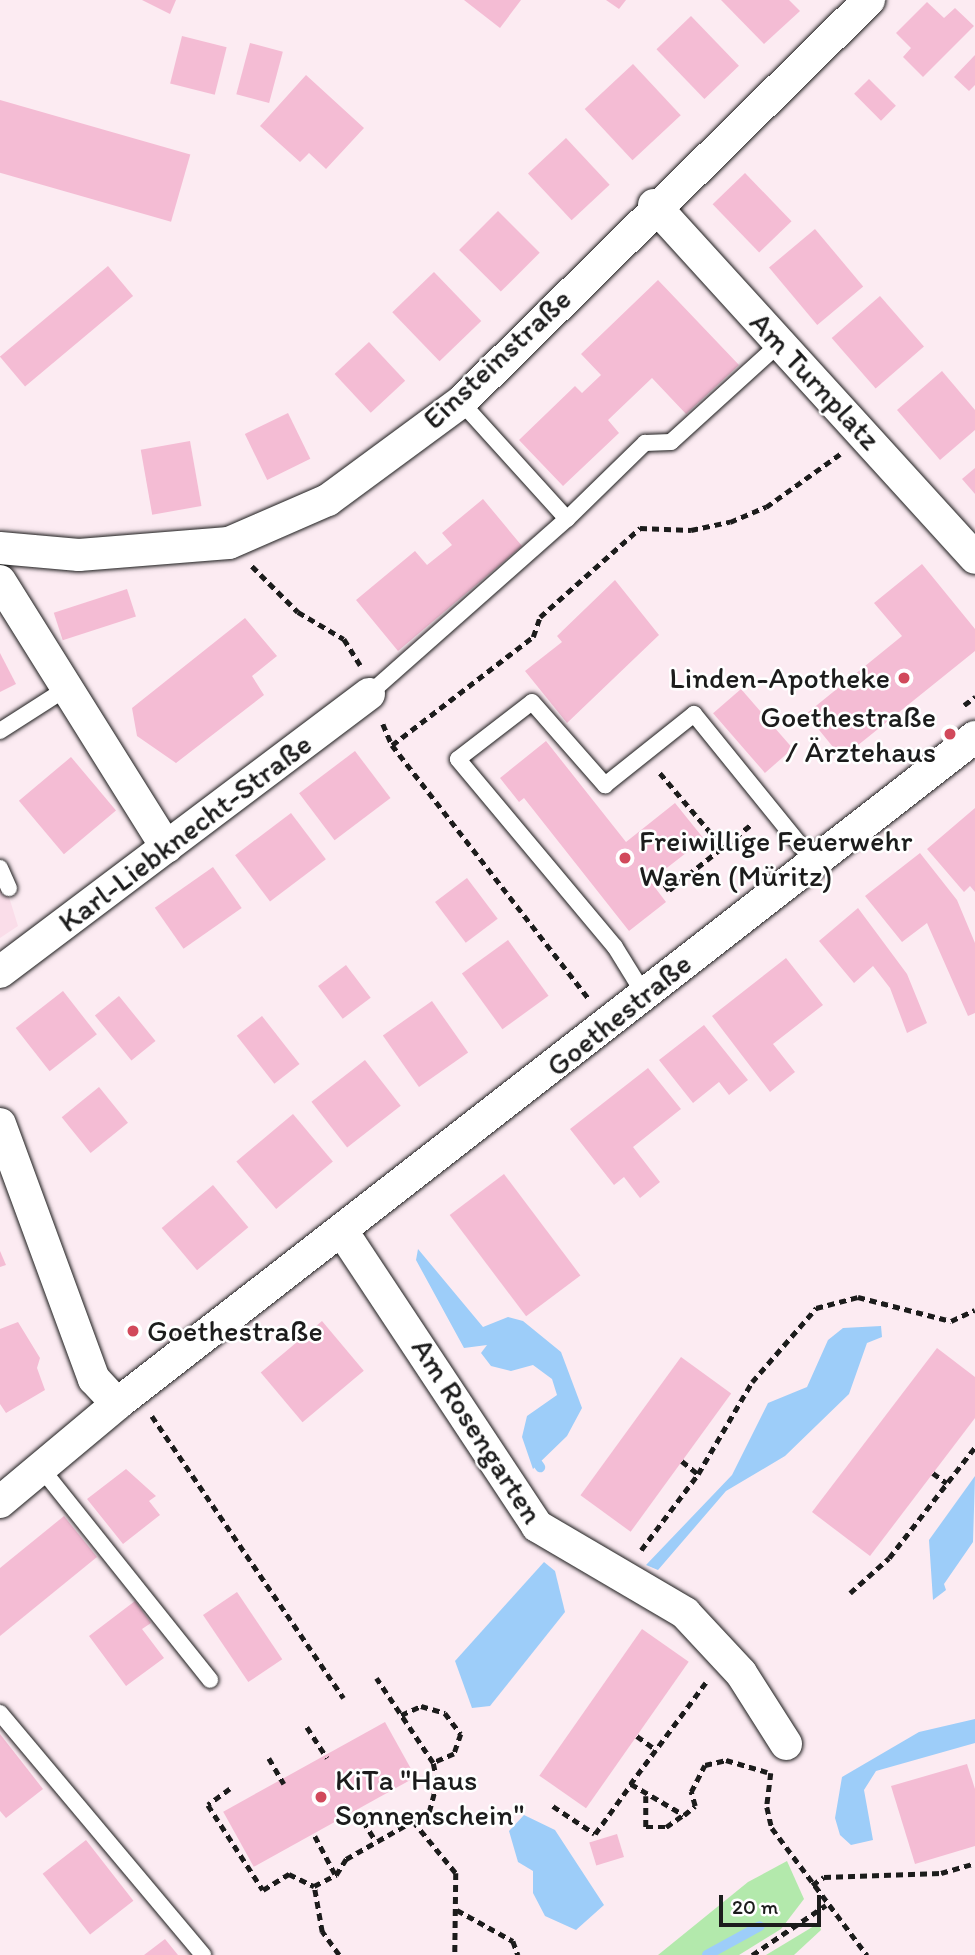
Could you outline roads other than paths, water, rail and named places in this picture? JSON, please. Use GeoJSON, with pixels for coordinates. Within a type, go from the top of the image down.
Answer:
{"type":"FeatureCollection","features":[{"type":"Feature","properties":{"kind":"street","name":"Einsteinstraße"},"geometry":{"type":"LineString","coordinates":[[0,548],[79,555],[229,543],[328,500],[461,402],[654,205],[869,0]]}},
{"type":"Feature","properties":{"kind":"street","name":"Am Turnplatz"},"geometry":{"type":"LineString","coordinates":[[654,205],[779,344],[866,435],[975,558]]}},
{"type":"Feature","properties":{"kind":"street"},"geometry":{"type":"LineString","coordinates":[[0,581],[166,847]]}},
{"type":"Feature","properties":{"kind":"street","name":"Karl-Liebknecht-Straße"},"geometry":{"type":"LineString","coordinates":[[0,972],[369,694]]}},
{"type":"Feature","properties":{"kind":"street","name":"Goethestraße"},"geometry":{"type":"LineString","coordinates":[[0,1502],[117,1404],[975,737]]}},
{"type":"Feature","properties":{"kind":"street"},"geometry":{"type":"LineString","coordinates":[[0,1124],[94,1379],[117,1404]]}},
{"type":"Feature","properties":{"kind":"street","name":"Am Rosengarten"},"geometry":{"type":"LineString","coordinates":[[342,1231],[537,1527],[624,1574],[685,1613],[728,1659],[786,1744]]}},
{"type":"Feature","properties":{"kind":"lane"},"geometry":{"type":"LineString","coordinates":[[369,694],[567,519],[645,443],[671,442],[779,344]]}},
{"type":"Feature","properties":{"kind":"lane"},"geometry":{"type":"LineString","coordinates":[[461,402],[567,519]]}},
{"type":"Feature","properties":{"kind":"lane"},"geometry":{"type":"LineString","coordinates":[[0,731],[67,688]]}},
{"type":"Feature","properties":{"kind":"lane"},"geometry":{"type":"LineString","coordinates":[[644,994],[615,947],[458,759],[532,702],[605,785],[694,714],[813,861]]}},
{"type":"Feature","properties":{"kind":"lane"},"geometry":{"type":"LineString","coordinates":[[0,867],[9,888]]}},
{"type":"Feature","properties":{"kind":"lane"},"geometry":{"type":"LineString","coordinates":[[41,1468],[210,1680]]}},
{"type":"Feature","properties":{"kind":"lane"},"geometry":{"type":"LineString","coordinates":[[0,1713],[203,1955]]}},
{"type":"Feature","properties":{"kind":"water"},"geometry":{"type":"Polygon","coordinates":[[[418,1249],[483,1327],[508,1317],[523,1321],[561,1352],[582,1408],[567,1436],[533,1469],[522,1437],[527,1416],[557,1395],[552,1379],[533,1365],[511,1371],[491,1366],[481,1353],[487,1345],[464,1348],[416,1260],[418,1249]]]}},
{"type":"Feature","properties":{"kind":"water"},"geometry":{"type":"Polygon","coordinates":[[[881,1326],[882,1337],[867,1343],[849,1394],[785,1456],[726,1491],[658,1570],[646,1565],[732,1475],[768,1403],[807,1387],[828,1340],[843,1328],[881,1326]]]}},
{"type":"Feature","properties":{"kind":"water"},"geometry":{"type":"Polygon","coordinates":[[[975,1476],[973,1542],[944,1584],[946,1590],[933,1600],[929,1540],[975,1476]]]}},
{"type":"Feature","properties":{"kind":"water"},"geometry":{"type":"Polygon","coordinates":[[[544,1562],[555,1571],[565,1612],[490,1706],[472,1708],[455,1661],[544,1562]]]}},
{"type":"Feature","properties":{"kind":"water"},"geometry":{"type":"Polygon","coordinates":[[[975,1719],[975,1743],[876,1771],[864,1790],[873,1840],[851,1845],[840,1835],[835,1818],[842,1777],[919,1732],[975,1719]]]}},
{"type":"Feature","properties":{"kind":"water"},"geometry":{"type":"Polygon","coordinates":[[[524,1815],[555,1830],[604,1905],[576,1930],[545,1916],[533,1893],[533,1871],[518,1862],[509,1831],[524,1815]]]}},
{"type":"Feature","properties":{"kind":"waterway"},"geometry":{"type":"LineString","coordinates":[[707,1955],[760,1926]]}},
{"type":"Feature","properties":{"kind":"place","name":"Linden-Apotheke"},"geometry":{"type":"Point","coordinates":[904,678]}},
{"type":"Feature","properties":{"kind":"place","name":"Goethestraße / Ärztehaus"},"geometry":{"type":"Point","coordinates":[950,734]}},
{"type":"Feature","properties":{"kind":"place","name":"Freiwillige Feuerwehr Waren (Müritz)"},"geometry":{"type":"Point","coordinates":[625,858]}},
{"type":"Feature","properties":{"kind":"place","name":"Goethestraße"},"geometry":{"type":"Point","coordinates":[133,1331]}},
{"type":"Feature","properties":{"kind":"place","name":"KiTa \"Haus Sonnenschein\""},"geometry":{"type":"Point","coordinates":[321,1797]}}]}
